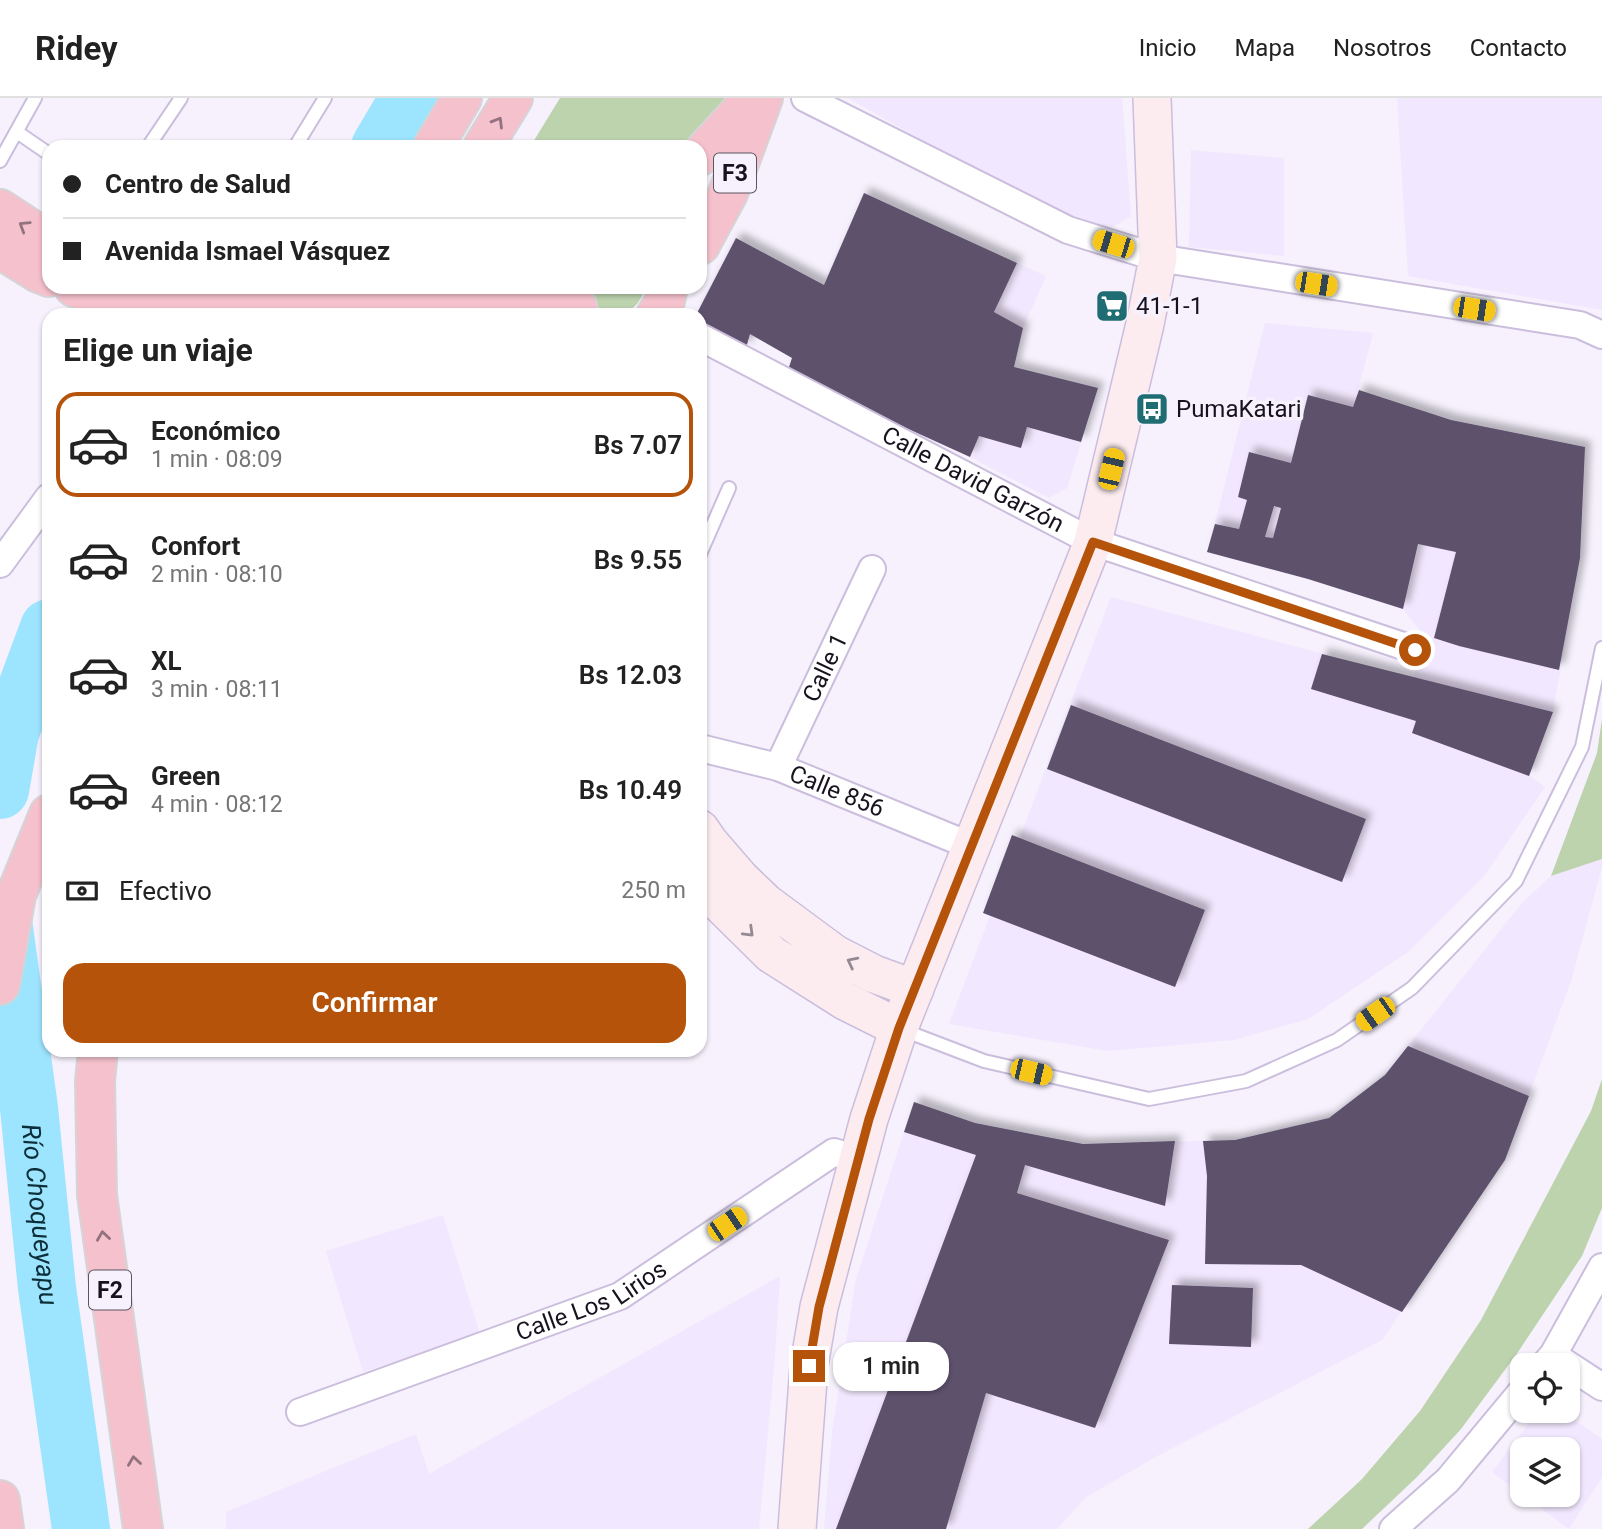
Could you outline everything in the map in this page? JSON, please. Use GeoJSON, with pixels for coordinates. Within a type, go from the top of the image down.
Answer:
{"type":"FeatureCollection","features":[{"type":"Feature","properties":{"kind":"highway"},"geometry":{"type":"LineString","coordinates":[[437,140],[462,98]]}},
{"type":"Feature","properties":{"kind":"highway"},"geometry":{"type":"LineString","coordinates":[[487,140],[513,98]]}},
{"type":"Feature","properties":{"kind":"highway","name":"F3"},"geometry":{"type":"LineString","coordinates":[[707,148],[753,98]]}},
{"type":"Feature","properties":{"kind":"highway","name":"F3"},"geometry":{"type":"LineString","coordinates":[[707,231],[728,193],[762,98]]}},
{"type":"Feature","properties":{"kind":"highway"},"geometry":{"type":"LineString","coordinates":[[0,209],[42,237]]}},
{"type":"Feature","properties":{"kind":"highway"},"geometry":{"type":"LineString","coordinates":[[0,248],[42,274]]}},
{"type":"Feature","properties":{"kind":"highway"},"geometry":{"type":"LineString","coordinates":[[101,300],[408,294]]}},
{"type":"Feature","properties":{"kind":"highway"},"geometry":{"type":"LineString","coordinates":[[523,294],[578,303]]}},
{"type":"Feature","properties":{"kind":"highway"},"geometry":{"type":"LineString","coordinates":[[0,985],[16,895],[42,831]]}},
{"type":"Feature","properties":{"kind":"highway","name":"F2"},"geometry":{"type":"LineString","coordinates":[[97,1057],[95,1082],[97,1195],[143,1529]]}},
{"type":"Feature","properties":{"kind":"highway"},"geometry":{"type":"LineString","coordinates":[[0,1500],[4,1529]]}},
{"type":"Feature","properties":{"kind":"main road"},"geometry":{"type":"LineString","coordinates":[[797,1529],[809,1366],[819,1307],[869,1119],[899,1028],[1093,542],[1158,258],[1152,98]]}},
{"type":"Feature","properties":{"kind":"main road"},"geometry":{"type":"LineString","coordinates":[[707,839],[766,903],[835,954],[874,974],[915,989]]}},
{"type":"Feature","properties":{"kind":"main road"},"geometry":{"type":"LineString","coordinates":[[707,891],[771,954],[845,1001],[899,1028]]}},
{"type":"Feature","properties":{"kind":"street"},"geometry":{"type":"LineString","coordinates":[[805,98],[1068,230],[1158,258],[1580,325],[1602,335]]}},
{"type":"Feature","properties":{"kind":"street","name":"Calle David Garzón"},"geometry":{"type":"LineString","coordinates":[[707,341],[1093,542],[1415,650]]}},
{"type":"Feature","properties":{"kind":"street"},"geometry":{"type":"LineString","coordinates":[[0,564],[42,507]]}},
{"type":"Feature","properties":{"kind":"street","name":"Calle 1"},"geometry":{"type":"LineString","coordinates":[[778,768],[872,569]]}},
{"type":"Feature","properties":{"kind":"street","name":"Calle 856"},"geometry":{"type":"LineString","coordinates":[[707,750],[778,768],[971,846]]}},
{"type":"Feature","properties":{"kind":"street","name":"Calle Los Lirios"},"geometry":{"type":"LineString","coordinates":[[300,1412],[620,1296],[834,1152],[859,1160]]}},
{"type":"Feature","properties":{"kind":"street"},"geometry":{"type":"LineString","coordinates":[[1552,1353],[1602,1267]]}},
{"type":"Feature","properties":{"kind":"street"},"geometry":{"type":"LineString","coordinates":[[1580,1376],[1602,1387]]}},
{"type":"Feature","properties":{"kind":"street"},"geometry":{"type":"LineString","coordinates":[[1393,1529],[1448,1480],[1510,1405]]}},
{"type":"Feature","properties":{"kind":"lane"},"geometry":{"type":"LineString","coordinates":[[0,161],[36,98]]}},
{"type":"Feature","properties":{"kind":"lane"},"geometry":{"type":"LineString","coordinates":[[153,140],[181,98]]}},
{"type":"Feature","properties":{"kind":"lane"},"geometry":{"type":"LineString","coordinates":[[299,140],[325,98]]}},
{"type":"Feature","properties":{"kind":"lane"},"geometry":{"type":"LineString","coordinates":[[17,132],[42,149]]}},
{"type":"Feature","properties":{"kind":"lane"},"geometry":{"type":"LineString","coordinates":[[707,538],[729,488]]}},
{"type":"Feature","properties":{"kind":"lane"},"geometry":{"type":"LineString","coordinates":[[899,1028],[984,1061],[1149,1099],[1245,1081],[1337,1040],[1412,988],[1516,881],[1582,747],[1602,648]]}},
{"type":"Feature","properties":{"kind":"shaded area"},"geometry":{"type":"Polygon","coordinates":[[[848,98],[1122,98],[1131,216],[1110,229],[1060,218],[848,98]]]}},
{"type":"Feature","properties":{"kind":"shaded area"},"geometry":{"type":"Polygon","coordinates":[[[1397,98],[1602,98],[1602,310],[1408,276],[1397,98]]]}},
{"type":"Feature","properties":{"kind":"shaded area"},"geometry":{"type":"Polygon","coordinates":[[[1191,150],[1284,158],[1284,256],[1189,247],[1191,150]]]}},
{"type":"Feature","properties":{"kind":"shaded area"},"geometry":{"type":"Polygon","coordinates":[[[949,232],[1046,276],[1023,328],[1014,367],[1098,388],[1067,488],[1049,498],[970,457],[949,232]]]}},
{"type":"Feature","properties":{"kind":"shaded area"},"geometry":{"type":"Polygon","coordinates":[[[1265,323],[1373,333],[1308,579],[1207,552],[1265,323]]]}},
{"type":"Feature","properties":{"kind":"shaded area"},"geometry":{"type":"Polygon","coordinates":[[[1451,420],[1585,447],[1580,558],[1553,712],[1529,775],[1545,787],[1484,876],[1408,952],[1308,1019],[1234,1040],[1108,1051],[949,1024],[1111,597],[1413,678],[1425,637],[1403,609],[1451,420]]]}},
{"type":"Feature","properties":{"kind":"shaded area"},"geometry":{"type":"Polygon","coordinates":[[[1602,859],[1571,981],[1505,1160],[1382,1340],[1161,1454],[1086,1497],[1057,1529],[824,1529],[832,1432],[856,1279],[914,1102],[975,1123],[1083,1144],[1235,1140],[1329,1118],[1385,1075],[1522,903],[1551,876],[1602,859]]]}},
{"type":"Feature","properties":{"kind":"shaded area"},"geometry":{"type":"Polygon","coordinates":[[[443,1215],[480,1334],[363,1372],[326,1251],[443,1215]]]}},
{"type":"Feature","properties":{"kind":"shaded area"},"geometry":{"type":"Polygon","coordinates":[[[780,1276],[759,1529],[226,1529],[226,1512],[416,1434],[429,1474],[780,1276]]]}},
{"type":"Feature","properties":{"kind":"shaded area"},"geometry":{"type":"Polygon","coordinates":[[[1529,1423],[1579,1423],[1602,1439],[1602,1477],[1569,1529],[1539,1507],[1580,1507],[1580,1437],[1519,1437],[1529,1423]]]}},
{"type":"Feature","properties":{"kind":"shaded area"},"geometry":{"type":"Polygon","coordinates":[[[1510,1448],[1510,1485],[1492,1472],[1510,1448]]]}},
{"type":"Feature","properties":{"kind":"green space"},"geometry":{"type":"Polygon","coordinates":[[[560,98],[733,98],[700,140],[534,140],[560,98]]]}},
{"type":"Feature","properties":{"kind":"green space"},"geometry":{"type":"Polygon","coordinates":[[[589,294],[643,294],[632,308],[600,308],[589,294]]]}},
{"type":"Feature","properties":{"kind":"green space"},"geometry":{"type":"Polygon","coordinates":[[[1602,719],[1602,859],[1551,876],[1597,753],[1602,719]]]}},
{"type":"Feature","properties":{"kind":"green space"},"geometry":{"type":"Polygon","coordinates":[[[1602,1079],[1602,1208],[1582,1256],[1517,1353],[1510,1353],[1510,1363],[1461,1429],[1417,1477],[1362,1529],[1308,1529],[1362,1479],[1420,1411],[1481,1320],[1591,1111],[1602,1079]]]}},
{"type":"Feature","properties":{"kind":"building"},"geometry":{"type":"Polygon","coordinates":[[[864,193],[1017,263],[994,312],[1023,328],[1014,367],[1098,388],[1081,442],[1027,427],[1021,448],[979,436],[970,457],[860,407],[788,370],[792,358],[750,334],[746,348],[707,327],[707,308],[700,308],[736,238],[824,285],[864,193]]]}},
{"type":"Feature","properties":{"kind":"building"},"geometry":{"type":"Polygon","coordinates":[[[1359,390],[1451,420],[1585,447],[1580,558],[1559,670],[1434,638],[1456,552],[1418,544],[1403,609],[1308,579],[1207,552],[1215,524],[1239,529],[1247,500],[1238,497],[1249,452],[1291,463],[1308,395],[1353,407],[1359,390]],[[1274,506],[1265,537],[1273,538],[1281,508],[1274,506]]]}},
{"type":"Feature","properties":{"kind":"building"},"geometry":{"type":"Polygon","coordinates":[[[1322,654],[1553,712],[1529,776],[1412,733],[1416,721],[1311,689],[1322,654]]]}},
{"type":"Feature","properties":{"kind":"building"},"geometry":{"type":"Polygon","coordinates":[[[1071,705],[1366,819],[1342,882],[1047,769],[1071,705]]]}},
{"type":"Feature","properties":{"kind":"building"},"geometry":{"type":"Polygon","coordinates":[[[1012,835],[1205,910],[1175,987],[983,913],[1012,835]]]}},
{"type":"Feature","properties":{"kind":"building"},"geometry":{"type":"Polygon","coordinates":[[[1408,1046],[1529,1096],[1505,1160],[1402,1312],[1301,1265],[1205,1264],[1207,1176],[1203,1141],[1235,1140],[1329,1118],[1385,1075],[1408,1046]]]}},
{"type":"Feature","properties":{"kind":"building"},"geometry":{"type":"Polygon","coordinates":[[[914,1102],[975,1123],[1083,1144],[1175,1141],[1165,1206],[1025,1165],[1017,1193],[1169,1240],[1095,1428],[986,1393],[946,1529],[836,1529],[976,1155],[904,1132],[914,1102]]]}},
{"type":"Feature","properties":{"kind":"building"},"geometry":{"type":"Polygon","coordinates":[[[1172,1285],[1253,1288],[1251,1347],[1169,1344],[1172,1285]]]}},
{"type":"Feature","properties":{"kind":"waterway","name":"Río Choqueyapu"},"geometry":{"type":"LineString","coordinates":[[384,140],[409,98]]}},
{"type":"Feature","properties":{"kind":"waterway","name":"Río Choqueyapu"},"geometry":{"type":"LineString","coordinates":[[0,790],[10,733],[42,647]]}},
{"type":"Feature","properties":{"kind":"waterway","name":"Río Choqueyapu"},"geometry":{"type":"LineString","coordinates":[[3,921],[29,1108],[47,1288],[81,1529]]}},
{"type":"Feature","properties":{"kind":"place","name":"41-1-1"},"geometry":{"type":"Point","coordinates":[1112,306]}},
{"type":"Feature","properties":{"kind":"place","name":"PumaKatari"},"geometry":{"type":"Point","coordinates":[1152,409]}},
{"type":"Feature","properties":{"kind":"route"},"geometry":{"type":"LineString","coordinates":[[809,1366],[819,1307],[869,1119],[899,1028],[1093,542],[1415,650]]}}]}
